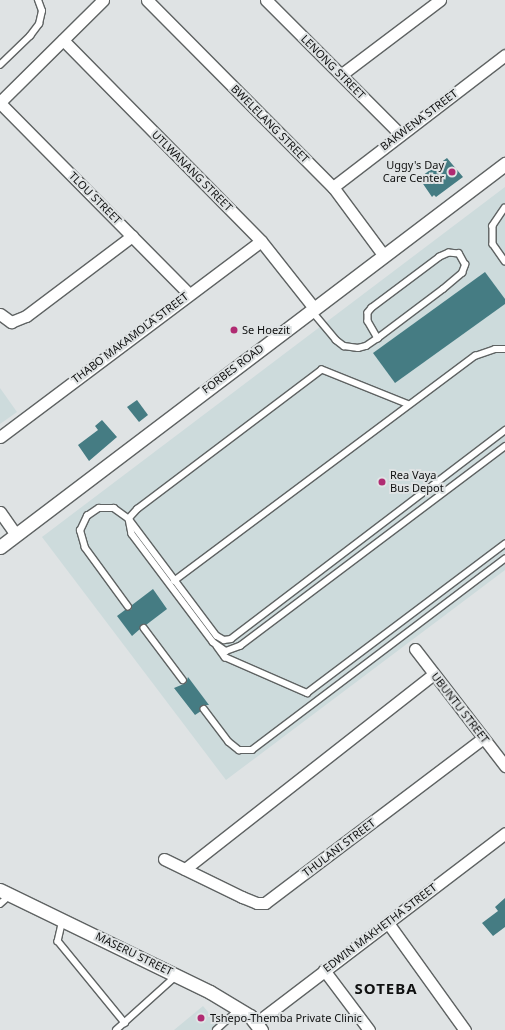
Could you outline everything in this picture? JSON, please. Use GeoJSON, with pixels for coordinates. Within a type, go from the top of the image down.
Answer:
{"type":"FeatureCollection","features":[{"type":"Feature","properties":{"kind":"street"},"geometry":{"type":"LineString","coordinates":[[0,103],[103,0]]}},
{"type":"Feature","properties":{"kind":"street","name":"BWELELANG STREET"},"geometry":{"type":"LineString","coordinates":[[147,0],[333,187],[384,256]]}},
{"type":"Feature","properties":{"kind":"street","name":"LENONG STREET"},"geometry":{"type":"LineString","coordinates":[[266,0],[342,74],[400,134]]}},
{"type":"Feature","properties":{"kind":"street"},"geometry":{"type":"LineString","coordinates":[[342,74],[440,0]]}},
{"type":"Feature","properties":{"kind":"street","name":"UTLWANANG STREET"},"geometry":{"type":"LineString","coordinates":[[64,40],[261,241],[313,309]]}},
{"type":"Feature","properties":{"kind":"street","name":"BAKWENA STREET"},"geometry":{"type":"LineString","coordinates":[[333,187],[400,134],[505,55]]}},
{"type":"Feature","properties":{"kind":"street","name":"TLOU STREET"},"geometry":{"type":"LineString","coordinates":[[0,103],[189,294]]}},
{"type":"Feature","properties":{"kind":"street","name":"FORBES ROAD"},"geometry":{"type":"LineString","coordinates":[[0,547],[505,164]]}},
{"type":"Feature","properties":{"kind":"street"},"geometry":{"type":"LineString","coordinates":[[0,314],[11,322],[26,316],[132,236]]}},
{"type":"Feature","properties":{"kind":"street","name":"THABO MAKAMOLA STREET"},"geometry":{"type":"LineString","coordinates":[[0,437],[261,241]]}},
{"type":"Feature","properties":{"kind":"street"},"geometry":{"type":"LineString","coordinates":[[0,512],[16,535]]}},
{"type":"Feature","properties":{"kind":"street","name":"UBUNTU STREET"},"geometry":{"type":"LineString","coordinates":[[416,649],[505,766]]}},
{"type":"Feature","properties":{"kind":"street"},"geometry":{"type":"LineString","coordinates":[[185,869],[434,674]]}},
{"type":"Feature","properties":{"kind":"street","name":"THULANI STREET"},"geometry":{"type":"LineString","coordinates":[[164,859],[249,900],[265,903],[483,738]]}},
{"type":"Feature","properties":{"kind":"street","name":"EDWIN MAKHETHA STREET"},"geometry":{"type":"LineString","coordinates":[[259,1027],[324,970],[505,833]]}},
{"type":"Feature","properties":{"kind":"street","name":"MASERU STREET"},"geometry":{"type":"LineString","coordinates":[[5,892],[64,919],[177,975],[239,1009],[259,1027]]}},
{"type":"Feature","properties":{"kind":"street"},"geometry":{"type":"LineString","coordinates":[[388,923],[465,1030]]}},
{"type":"Feature","properties":{"kind":"street"},"geometry":{"type":"LineString","coordinates":[[324,970],[369,1030]]}},
{"type":"Feature","properties":{"kind":"lane"},"geometry":{"type":"LineString","coordinates":[[0,65],[30,36],[39,24],[42,11],[38,0]]}},
{"type":"Feature","properties":{"kind":"lane"},"geometry":{"type":"LineString","coordinates":[[505,208],[493,226],[493,244],[505,261]]}},
{"type":"Feature","properties":{"kind":"lane"},"geometry":{"type":"LineString","coordinates":[[313,309],[336,340],[344,346],[358,348],[378,338],[462,273],[465,265],[458,254],[449,253],[440,257],[372,308],[368,314],[368,321],[378,338]]}},
{"type":"Feature","properties":{"kind":"lane"},"geometry":{"type":"LineString","coordinates":[[173,582],[475,356],[495,349],[505,349]]}},
{"type":"Feature","properties":{"kind":"lane"},"geometry":{"type":"LineString","coordinates":[[129,519],[138,508],[322,370],[408,406]]}},
{"type":"Feature","properties":{"kind":"lane"},"geometry":{"type":"LineString","coordinates":[[128,606],[85,548],[80,531],[87,516],[99,508],[114,508],[129,519],[132,534],[217,636],[224,640],[231,639],[505,430]]}},
{"type":"Feature","properties":{"kind":"lane"},"geometry":{"type":"LineString","coordinates":[[213,642],[226,651],[240,646],[505,446]]}},
{"type":"Feature","properties":{"kind":"lane"},"geometry":{"type":"LineString","coordinates":[[173,582],[213,642],[225,657],[307,693],[505,544]]}},
{"type":"Feature","properties":{"kind":"lane"},"geometry":{"type":"LineString","coordinates":[[204,709],[229,742],[239,750],[252,750],[505,559]]}},
{"type":"Feature","properties":{"kind":"lane"},"geometry":{"type":"LineString","coordinates":[[144,628],[183,680]]}},
{"type":"Feature","properties":{"kind":"lane"},"geometry":{"type":"LineString","coordinates":[[0,904],[5,892]]}},
{"type":"Feature","properties":{"kind":"lane"},"geometry":{"type":"LineString","coordinates":[[64,919],[58,941],[125,1023]]}},
{"type":"Feature","properties":{"kind":"lane"},"geometry":{"type":"LineString","coordinates":[[116,1030],[177,975]]}},
{"type":"Feature","properties":{"kind":"lane"},"geometry":{"type":"LineString","coordinates":[[216,1030],[239,1009]]}},
{"type":"Feature","properties":{"kind":"shaded area","name":"Rea Vaya Bus Depot"},"geometry":{"type":"Polygon","coordinates":[[[505,187],[505,570],[226,780],[42,537],[505,187]]]}},
{"type":"Feature","properties":{"kind":"shaded area"},"geometry":{"type":"Polygon","coordinates":[[[0,388],[17,412],[0,424],[0,388]]]}},
{"type":"Feature","properties":{"kind":"shaded area","name":"Tshepo-Themba Private Clinic"},"geometry":{"type":"Polygon","coordinates":[[[203,1006],[223,1030],[174,1030],[203,1006]]]}},
{"type":"Feature","properties":{"kind":"building"},"geometry":{"type":"Polygon","coordinates":[[[447,158],[463,177],[436,197],[434,195],[432,197],[419,178],[447,158]]]}},
{"type":"Feature","properties":{"kind":"building"},"geometry":{"type":"Polygon","coordinates":[[[485,272],[505,299],[505,304],[395,383],[373,353],[485,272]]]}},
{"type":"Feature","properties":{"kind":"building"},"geometry":{"type":"Polygon","coordinates":[[[137,400],[148,415],[139,422],[127,407],[137,400]]]}},
{"type":"Feature","properties":{"kind":"building"},"geometry":{"type":"Polygon","coordinates":[[[102,420],[117,437],[89,461],[78,445],[98,430],[95,426],[102,420]]]}},
{"type":"Feature","properties":{"kind":"building"},"geometry":{"type":"Polygon","coordinates":[[[153,589],[167,609],[146,625],[141,625],[140,629],[132,636],[117,616],[125,610],[131,610],[132,605],[153,589]]]}},
{"type":"Feature","properties":{"kind":"building"},"geometry":{"type":"Polygon","coordinates":[[[188,677],[209,705],[202,705],[201,711],[195,715],[174,688],[186,683],[188,677]]]}},
{"type":"Feature","properties":{"kind":"building"},"geometry":{"type":"Polygon","coordinates":[[[505,898],[505,927],[493,936],[482,923],[498,911],[495,907],[505,898]]]}},
{"type":"Feature","properties":{"kind":"place","name":"Uggy's Day Care Center"},"geometry":{"type":"Point","coordinates":[452,172]}},
{"type":"Feature","properties":{"kind":"place","name":"Se Hoezit"},"geometry":{"type":"Point","coordinates":[234,330]}},
{"type":"Feature","properties":{"kind":"place","name":"Rea Vaya Bus Depot"},"geometry":{"type":"Point","coordinates":[382,482]}},
{"type":"Feature","properties":{"kind":"place","name":"Tshepo-Themba Private Clinic"},"geometry":{"type":"Point","coordinates":[201,1018]}},
{"type":"Feature","properties":{"kind":"district","name":"SOTEBA"},"geometry":{"type":"Point","coordinates":[386,989]}}]}
